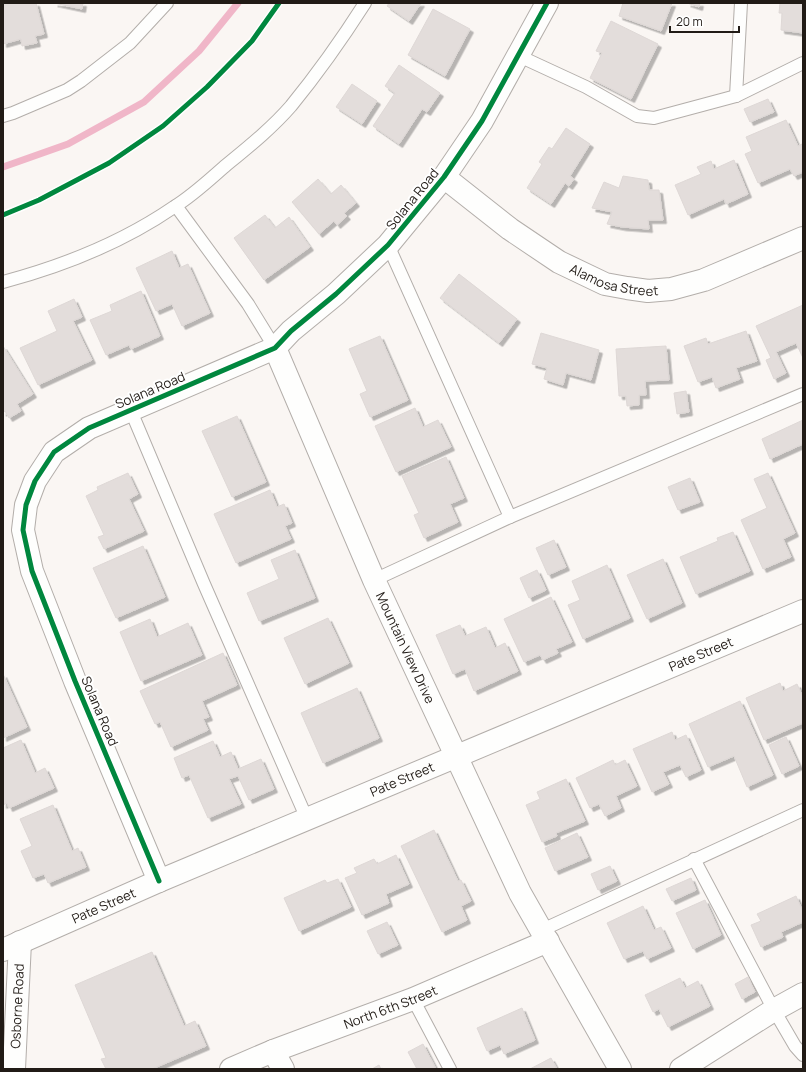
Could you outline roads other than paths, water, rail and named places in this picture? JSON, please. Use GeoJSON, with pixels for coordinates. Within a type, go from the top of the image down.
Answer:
{"type":"FeatureCollection","features":[{"type":"Feature","properties":{"kind":"street","name":"Solana Road"},"geometry":{"type":"LineString","coordinates":[[159,881],[75,681],[32,571],[23,530],[26,505],[35,481],[54,452],[89,428],[275,348],[291,331],[336,294],[388,245],[444,177],[482,121],[547,3]]}},
{"type":"Feature","properties":{"kind":"street","name":"Alamosa Street"},"geometry":{"type":"LineString","coordinates":[[444,177],[510,229],[559,262],[604,284],[627,288],[648,290],[671,289],[704,280],[803,238]]}},
{"type":"Feature","properties":{"kind":"street","name":"Mountain View Drive"},"geometry":{"type":"LineString","coordinates":[[275,348],[374,580],[520,893],[620,1069]]}},
{"type":"Feature","properties":{"kind":"street","name":"Pate Street"},"geometry":{"type":"LineString","coordinates":[[9,944],[803,611]]}},
{"type":"Feature","properties":{"kind":"street","name":"North 6th Street"},"geometry":{"type":"LineString","coordinates":[[231,1069],[278,1060],[413,999],[545,936]]}},
{"type":"Feature","properties":{"kind":"street","name":"Osborne Road"},"geometry":{"type":"LineString","coordinates":[[9,944],[14,1069]]}},
{"type":"Feature","properties":{"kind":"street"},"geometry":{"type":"LineString","coordinates":[[682,1069],[774,1010],[803,994]]}},
{"type":"Feature","properties":{"kind":"lane"},"geometry":{"type":"LineString","coordinates":[[3,116],[67,90],[81,81],[130,43],[167,3]]}},
{"type":"Feature","properties":{"kind":"lane"},"geometry":{"type":"LineString","coordinates":[[3,282],[72,260],[125,236],[155,220],[176,206],[254,143],[290,107],[331,55],[365,3]]}},
{"type":"Feature","properties":{"kind":"lane"},"geometry":{"type":"LineString","coordinates":[[736,96],[741,3]]}},
{"type":"Feature","properties":{"kind":"lane"},"geometry":{"type":"LineString","coordinates":[[519,56],[586,87],[637,116],[645,118],[654,118],[736,96],[803,63]]}},
{"type":"Feature","properties":{"kind":"lane"},"geometry":{"type":"LineString","coordinates":[[176,206],[248,304],[275,348]]}},
{"type":"Feature","properties":{"kind":"lane"},"geometry":{"type":"LineString","coordinates":[[388,245],[510,517]]}},
{"type":"Feature","properties":{"kind":"lane"},"geometry":{"type":"LineString","coordinates":[[374,580],[510,517],[803,394]]}},
{"type":"Feature","properties":{"kind":"lane"},"geometry":{"type":"LineString","coordinates":[[131,411],[204,584],[307,819]]}},
{"type":"Feature","properties":{"kind":"lane"},"geometry":{"type":"LineString","coordinates":[[545,936],[694,859],[803,810]]}},
{"type":"Feature","properties":{"kind":"lane"},"geometry":{"type":"LineString","coordinates":[[694,859],[774,1010],[795,1046],[803,1055]]}},
{"type":"Feature","properties":{"kind":"lane"},"geometry":{"type":"LineString","coordinates":[[413,999],[450,1069]]}},
{"type":"Feature","properties":{"kind":"waterway"},"geometry":{"type":"LineString","coordinates":[[3,167],[68,144],[144,102],[199,51],[238,3]]}}]}
